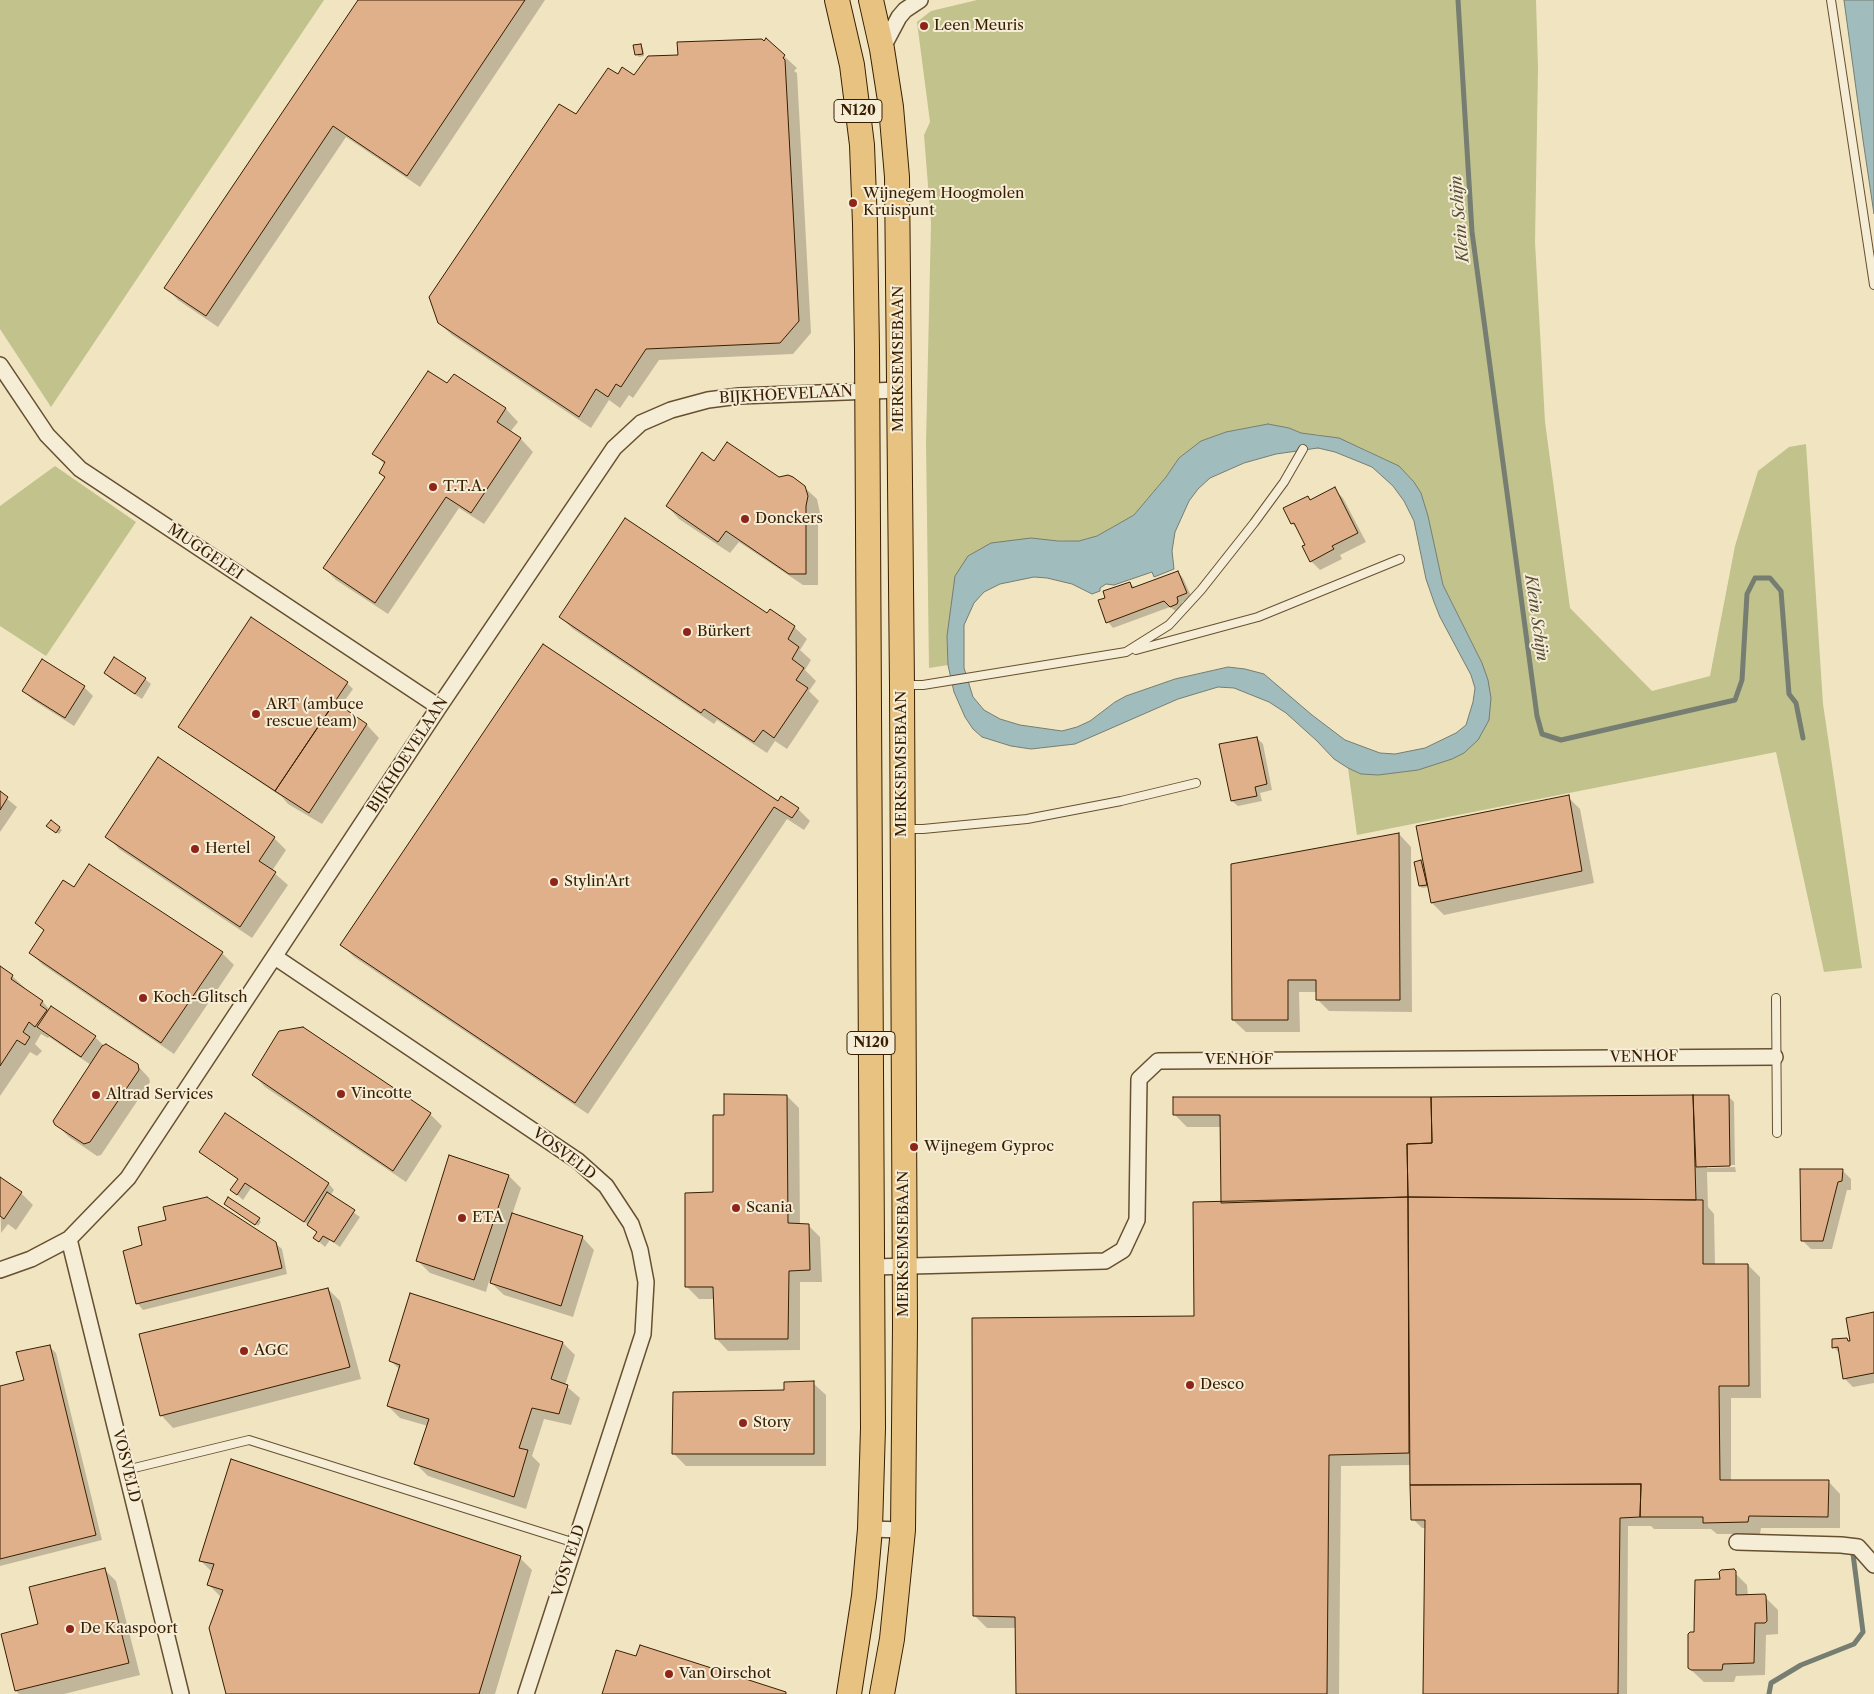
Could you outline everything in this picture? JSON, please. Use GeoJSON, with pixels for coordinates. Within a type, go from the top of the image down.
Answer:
{"type":"FeatureCollection","features":[{"type":"Feature","properties":{"kind":"main road","name":"MERKSEMSEBAAN"},"geometry":{"type":"LineString","coordinates":[[838,0],[852,65],[862,145],[865,224],[873,1267],[873,1428],[870,1529],[864,1596],[849,1694]]}},
{"type":"Feature","properties":{"kind":"main road","name":"MERKSEMSEBAAN"},"geometry":{"type":"LineString","coordinates":[[871,0],[882,49],[891,107],[897,177],[902,686],[903,1530],[892,1638],[882,1694]]}},
{"type":"Feature","properties":{"kind":"street"},"geometry":{"type":"LineString","coordinates":[[882,49],[899,17],[905,10],[920,0]]}},
{"type":"Feature","properties":{"kind":"street","name":"MUGGELEI"},"geometry":{"type":"LineString","coordinates":[[0,365],[47,435],[80,469],[439,707]]}},
{"type":"Feature","properties":{"kind":"street","name":"BIJKHOEVELAAN"},"geometry":{"type":"LineString","coordinates":[[0,1270],[31,1259],[69,1239],[128,1178],[439,707],[614,448],[642,424],[671,410],[708,400],[739,396],[899,390]]}},
{"type":"Feature","properties":{"kind":"street","name":"VOSVELD"},"geometry":{"type":"LineString","coordinates":[[275,957],[578,1161],[606,1186],[631,1224],[640,1250],[646,1282],[644,1334],[526,1694]]}},
{"type":"Feature","properties":{"kind":"street","name":"VENHOF"},"geometry":{"type":"LineString","coordinates":[[873,1267],[1105,1261],[1123,1250],[1137,1220],[1139,1078],[1158,1061],[1775,1057]]}},
{"type":"Feature","properties":{"kind":"street","name":"VOSVELD"},"geometry":{"type":"LineString","coordinates":[[69,1239],[181,1694]]}},
{"type":"Feature","properties":{"kind":"street"},"geometry":{"type":"LineString","coordinates":[[870,1529],[903,1530]]}},
{"type":"Feature","properties":{"kind":"street"},"geometry":{"type":"LineString","coordinates":[[1737,1542],[1858,1547],[1874,1565]]}},
{"type":"Feature","properties":{"kind":"lane"},"geometry":{"type":"LineString","coordinates":[[1831,0],[1874,285]]}},
{"type":"Feature","properties":{"kind":"lane"},"geometry":{"type":"LineString","coordinates":[[1126,652],[1169,625],[1201,590],[1284,482],[1303,449]]}},
{"type":"Feature","properties":{"kind":"lane"},"geometry":{"type":"LineString","coordinates":[[902,686],[923,685],[1126,652],[1258,617],[1400,559]]}},
{"type":"Feature","properties":{"kind":"lane"},"geometry":{"type":"LineString","coordinates":[[902,829],[924,829],[1027,819],[1121,801],[1196,783]]}},
{"type":"Feature","properties":{"kind":"lane"},"geometry":{"type":"LineString","coordinates":[[1776,998],[1777,1133]]}},
{"type":"Feature","properties":{"kind":"lane"},"geometry":{"type":"LineString","coordinates":[[126,1470],[249,1440],[575,1542]]}},
{"type":"Feature","properties":{"kind":"green space"},"geometry":{"type":"Polygon","coordinates":[[[0,0],[324,0],[51,407],[0,329],[0,0]]]}},
{"type":"Feature","properties":{"kind":"green space"},"geometry":{"type":"Polygon","coordinates":[[[977,0],[1536,0],[1538,68],[1535,242],[1545,422],[1570,608],[1652,691],[1710,676],[1735,546],[1758,471],[1789,447],[1806,444],[1823,704],[1862,968],[1824,972],[1776,752],[1357,835],[1348,768],[1362,774],[1378,775],[1418,770],[1434,764],[1491,698],[1482,663],[1443,585],[1421,493],[1414,482],[1399,466],[1357,446],[1321,435],[1301,433],[1289,428],[1268,424],[1226,432],[1201,441],[1179,458],[1166,477],[1134,515],[1097,536],[1079,541],[1015,540],[989,544],[950,619],[947,636],[948,665],[929,668],[926,443],[931,223],[924,135],[930,122],[917,22],[931,11],[977,0]]]}},
{"type":"Feature","properties":{"kind":"green space"},"geometry":{"type":"Polygon","coordinates":[[[55,466],[136,522],[46,656],[0,626],[0,506],[55,466]]]}},
{"type":"Feature","properties":{"kind":"water"},"geometry":{"type":"Polygon","coordinates":[[[1844,0],[1874,0],[1874,214],[1863,140],[1844,0]]]}},
{"type":"Feature","properties":{"kind":"water"},"geometry":{"type":"Polygon","coordinates":[[[1268,424],[1289,428],[1301,433],[1339,438],[1399,466],[1414,482],[1421,493],[1428,516],[1443,585],[1482,663],[1488,680],[1491,698],[1489,720],[1478,740],[1464,753],[1418,770],[1378,775],[1361,774],[1334,759],[1286,713],[1269,702],[1234,688],[1218,687],[1178,699],[1075,744],[1031,749],[1011,746],[982,737],[973,729],[965,717],[954,692],[948,665],[947,636],[955,576],[968,556],[991,543],[1031,538],[1079,541],[1097,536],[1134,515],[1166,477],[1179,458],[1201,441],[1226,432],[1268,424]],[[1318,448],[1276,454],[1244,463],[1210,478],[1189,501],[1175,532],[1172,551],[1174,569],[1154,577],[1152,572],[1114,585],[1106,584],[1100,588],[1100,591],[1092,594],[1072,584],[1034,577],[1000,584],[984,592],[974,603],[964,625],[964,668],[973,697],[984,710],[1000,719],[1020,725],[1062,731],[1090,721],[1126,696],[1175,679],[1228,667],[1264,674],[1345,740],[1380,753],[1395,754],[1425,748],[1456,733],[1466,725],[1475,688],[1471,675],[1434,602],[1426,579],[1414,521],[1404,501],[1393,486],[1372,467],[1335,452],[1318,448]]]}},
{"type":"Feature","properties":{"kind":"building"},"geometry":{"type":"Polygon","coordinates":[[[358,0],[525,0],[407,176],[333,126],[206,316],[164,288],[358,0]]]}},
{"type":"Feature","properties":{"kind":"building"},"geometry":{"type":"Polygon","coordinates":[[[766,38],[785,55],[783,58],[785,60],[799,321],[780,343],[646,349],[621,387],[616,384],[608,397],[596,389],[579,417],[438,323],[429,297],[559,104],[576,114],[608,68],[618,74],[622,67],[634,75],[648,56],[678,55],[677,42],[762,39],[764,41],[766,38]]]}},
{"type":"Feature","properties":{"kind":"building"},"geometry":{"type":"Polygon","coordinates":[[[641,44],[643,54],[635,55],[633,45],[641,44]]]}},
{"type":"Feature","properties":{"kind":"building","name":"T.T.A."},"geometry":{"type":"Polygon","coordinates":[[[428,371],[447,383],[454,374],[506,408],[497,422],[521,438],[471,513],[446,497],[375,603],[323,568],[385,477],[379,473],[385,462],[372,454],[428,371]]]}},
{"type":"Feature","properties":{"kind":"building","name":"Donckers"},"geometry":{"type":"Polygon","coordinates":[[[727,442],[779,477],[788,475],[805,486],[808,496],[806,506],[806,574],[789,574],[726,531],[718,542],[666,506],[702,452],[714,461],[727,442]]]}},
{"type":"Feature","properties":{"kind":"building"},"geometry":{"type":"Polygon","coordinates":[[[1335,487],[1358,533],[1332,546],[1334,549],[1310,562],[1302,546],[1305,545],[1294,523],[1291,524],[1283,508],[1308,496],[1310,500],[1335,487]]]}},
{"type":"Feature","properties":{"kind":"building","name":"Bürkert"},"geometry":{"type":"Polygon","coordinates":[[[625,518],[767,613],[770,609],[795,626],[788,639],[799,647],[792,659],[804,668],[796,680],[808,688],[774,738],[763,730],[754,742],[704,709],[701,713],[559,617],[625,518]]]}},
{"type":"Feature","properties":{"kind":"building"},"geometry":{"type":"Polygon","coordinates":[[[1178,571],[1187,593],[1177,597],[1177,604],[1170,607],[1164,601],[1106,623],[1098,600],[1105,598],[1103,591],[1130,582],[1132,588],[1178,571]]]}},
{"type":"Feature","properties":{"kind":"building","name":"ART (ambuce rescue team)"},"geometry":{"type":"Polygon","coordinates":[[[251,617],[348,682],[275,791],[178,727],[251,617]]]}},
{"type":"Feature","properties":{"kind":"building","name":"Stylin'Art"},"geometry":{"type":"Polygon","coordinates":[[[543,644],[778,801],[781,796],[799,808],[792,818],[774,807],[575,1103],[340,945],[543,644]]]}},
{"type":"Feature","properties":{"kind":"building"},"geometry":{"type":"Polygon","coordinates":[[[114,657],[146,678],[135,694],[104,673],[114,657]]]}},
{"type":"Feature","properties":{"kind":"building"},"geometry":{"type":"Polygon","coordinates":[[[42,659],[85,686],[65,718],[22,691],[42,659]]]}},
{"type":"Feature","properties":{"kind":"building"},"geometry":{"type":"Polygon","coordinates":[[[335,702],[367,724],[309,813],[275,791],[335,702]]]}},
{"type":"Feature","properties":{"kind":"building"},"geometry":{"type":"Polygon","coordinates":[[[1257,737],[1267,784],[1255,787],[1257,796],[1231,801],[1219,744],[1257,737]]]}},
{"type":"Feature","properties":{"kind":"building","name":"Hertel"},"geometry":{"type":"Polygon","coordinates":[[[158,757],[275,837],[259,861],[276,872],[240,927],[105,837],[158,757]]]}},
{"type":"Feature","properties":{"kind":"building"},"geometry":{"type":"Polygon","coordinates":[[[0,791],[8,797],[0,810],[0,791]]]}},
{"type":"Feature","properties":{"kind":"building"},"geometry":{"type":"Polygon","coordinates":[[[1569,795],[1582,871],[1431,903],[1416,826],[1569,795]]]}},
{"type":"Feature","properties":{"kind":"building"},"geometry":{"type":"Polygon","coordinates":[[[51,820],[60,827],[56,833],[46,826],[51,820]]]}},
{"type":"Feature","properties":{"kind":"building"},"geometry":{"type":"Polygon","coordinates":[[[1399,833],[1400,1000],[1316,1000],[1316,980],[1288,980],[1288,1020],[1232,1020],[1231,864],[1399,833]]]}},
{"type":"Feature","properties":{"kind":"building"},"geometry":{"type":"Polygon","coordinates":[[[1421,860],[1427,885],[1419,886],[1414,862],[1421,860]]]}},
{"type":"Feature","properties":{"kind":"building","name":"Koch-Glitsch"},"geometry":{"type":"Polygon","coordinates":[[[89,864],[223,952],[161,1043],[29,953],[44,930],[35,923],[63,880],[74,887],[89,864]]]}},
{"type":"Feature","properties":{"kind":"building"},"geometry":{"type":"Polygon","coordinates":[[[0,966],[13,975],[11,979],[43,1001],[40,1005],[47,1010],[35,1027],[29,1022],[23,1032],[30,1037],[25,1045],[17,1040],[0,1066],[0,966]]]}},
{"type":"Feature","properties":{"kind":"building"},"geometry":{"type":"Polygon","coordinates":[[[51,1006],[96,1036],[81,1057],[37,1027],[51,1006]]]}},
{"type":"Feature","properties":{"kind":"building","name":"Vincotte"},"geometry":{"type":"Polygon","coordinates":[[[303,1027],[431,1113],[393,1171],[252,1075],[279,1031],[303,1027]]]}},
{"type":"Feature","properties":{"kind":"building","name":"Altrad Services"},"geometry":{"type":"Polygon","coordinates":[[[106,1044],[138,1064],[139,1070],[90,1142],[84,1144],[55,1125],[53,1121],[102,1046],[106,1044]]]}},
{"type":"Feature","properties":{"kind":"building","name":"Scania"},"geometry":{"type":"Polygon","coordinates":[[[724,1094],[787,1095],[788,1223],[809,1224],[810,1270],[789,1271],[788,1339],[715,1339],[713,1287],[685,1287],[685,1193],[713,1192],[713,1115],[724,1115],[724,1094]]]}},
{"type":"Feature","properties":{"kind":"building"},"geometry":{"type":"Polygon","coordinates":[[[1693,1095],[1729,1095],[1730,1166],[1696,1167],[1693,1095]]]}},
{"type":"Feature","properties":{"kind":"building"},"geometry":{"type":"Polygon","coordinates":[[[1693,1095],[1696,1200],[1408,1197],[1407,1144],[1432,1143],[1431,1097],[1693,1095]]]}},
{"type":"Feature","properties":{"kind":"building"},"geometry":{"type":"Polygon","coordinates":[[[1173,1097],[1431,1097],[1432,1143],[1407,1144],[1408,1197],[1221,1203],[1220,1115],[1173,1115],[1173,1097]]]}},
{"type":"Feature","properties":{"kind":"building"},"geometry":{"type":"Polygon","coordinates":[[[225,1113],[329,1183],[304,1222],[245,1183],[237,1195],[230,1190],[238,1179],[199,1152],[225,1113]]]}},
{"type":"Feature","properties":{"kind":"building","name":"ETA"},"geometry":{"type":"Polygon","coordinates":[[[449,1155],[509,1175],[474,1280],[416,1261],[449,1155]]]}},
{"type":"Feature","properties":{"kind":"building"},"geometry":{"type":"Polygon","coordinates":[[[1800,1169],[1843,1169],[1842,1181],[1838,1182],[1823,1241],[1801,1241],[1800,1169]]]}},
{"type":"Feature","properties":{"kind":"building"},"geometry":{"type":"Polygon","coordinates":[[[0,1177],[22,1192],[4,1219],[0,1216],[0,1177]]]}},
{"type":"Feature","properties":{"kind":"building"},"geometry":{"type":"Polygon","coordinates":[[[327,1192],[355,1210],[334,1242],[323,1236],[319,1242],[313,1238],[317,1232],[307,1225],[327,1192]]]}},
{"type":"Feature","properties":{"kind":"building"},"geometry":{"type":"Polygon","coordinates":[[[207,1197],[276,1242],[282,1268],[136,1304],[123,1251],[142,1245],[138,1227],[166,1220],[163,1207],[207,1197]]]}},
{"type":"Feature","properties":{"kind":"building"},"geometry":{"type":"Polygon","coordinates":[[[228,1197],[260,1218],[255,1225],[224,1204],[228,1197]]]}},
{"type":"Feature","properties":{"kind":"building"},"geometry":{"type":"Polygon","coordinates":[[[1408,1197],[1703,1200],[1703,1264],[1748,1264],[1749,1386],[1719,1386],[1720,1480],[1829,1480],[1828,1517],[1749,1516],[1748,1522],[1703,1523],[1703,1517],[1640,1517],[1641,1484],[1410,1485],[1408,1197]]]}},
{"type":"Feature","properties":{"kind":"building","name":"Desco"},"geometry":{"type":"Polygon","coordinates":[[[1408,1197],[1409,1453],[1329,1455],[1327,1694],[1016,1694],[1015,1617],[973,1616],[972,1318],[1194,1316],[1193,1202],[1408,1197]]]}},
{"type":"Feature","properties":{"kind":"building"},"geometry":{"type":"Polygon","coordinates":[[[512,1213],[583,1236],[561,1306],[490,1283],[512,1213]]]}},
{"type":"Feature","properties":{"kind":"building","name":"AGC"},"geometry":{"type":"Polygon","coordinates":[[[328,1288],[350,1367],[160,1416],[139,1334],[328,1288]]]}},
{"type":"Feature","properties":{"kind":"building"},"geometry":{"type":"Polygon","coordinates":[[[410,1293],[563,1342],[551,1379],[568,1385],[559,1414],[532,1408],[519,1448],[528,1450],[514,1497],[414,1464],[429,1419],[387,1406],[400,1365],[389,1361],[410,1293]]]}},
{"type":"Feature","properties":{"kind":"building"},"geometry":{"type":"Polygon","coordinates":[[[1874,1312],[1874,1373],[1843,1379],[1838,1347],[1832,1348],[1832,1339],[1847,1338],[1850,1341],[1846,1318],[1874,1312]]]}},
{"type":"Feature","properties":{"kind":"building"},"geometry":{"type":"Polygon","coordinates":[[[50,1345],[96,1535],[0,1559],[0,1386],[24,1380],[16,1352],[50,1345]]]}},
{"type":"Feature","properties":{"kind":"building","name":"Story"},"geometry":{"type":"Polygon","coordinates":[[[814,1381],[814,1454],[672,1454],[673,1392],[784,1390],[784,1382],[814,1381]]]}},
{"type":"Feature","properties":{"kind":"building"},"geometry":{"type":"Polygon","coordinates":[[[231,1459],[521,1556],[479,1694],[226,1694],[209,1628],[223,1590],[207,1585],[214,1564],[199,1561],[231,1459]]]}},
{"type":"Feature","properties":{"kind":"building"},"geometry":{"type":"Polygon","coordinates":[[[1641,1484],[1640,1517],[1620,1518],[1618,1694],[1423,1694],[1425,1520],[1411,1520],[1410,1485],[1641,1484]]]}},
{"type":"Feature","properties":{"kind":"building","name":"De Kaaspoort"},"geometry":{"type":"Polygon","coordinates":[[[105,1568],[129,1663],[15,1691],[1,1634],[38,1624],[29,1587],[105,1568]]]}},
{"type":"Feature","properties":{"kind":"building"},"geometry":{"type":"Polygon","coordinates":[[[1734,1569],[1736,1571],[1736,1595],[1765,1594],[1766,1596],[1767,1621],[1765,1623],[1755,1623],[1754,1663],[1723,1664],[1722,1670],[1691,1670],[1688,1668],[1688,1634],[1694,1632],[1695,1580],[1720,1579],[1719,1572],[1721,1570],[1734,1569]]]}},
{"type":"Feature","properties":{"kind":"building","name":"Van Oirschot"},"geometry":{"type":"Polygon","coordinates":[[[640,1645],[786,1692],[786,1694],[602,1694],[616,1650],[636,1656],[640,1645]]]}},
{"type":"Feature","properties":{"kind":"waterway","name":"Klein Schijn"},"geometry":{"type":"LineString","coordinates":[[1458,0],[1472,232],[1537,716],[1542,734],[1561,740],[1735,700],[1742,680],[1747,594],[1755,578],[1770,578],[1781,591],[1789,694],[1796,703],[1803,738]]}},
{"type":"Feature","properties":{"kind":"waterway","name":"Klein Schijn"},"geometry":{"type":"LineString","coordinates":[[1769,1694],[1771,1683],[1801,1665],[1854,1644],[1863,1632],[1853,1554]]}},
{"type":"Feature","properties":{"kind":"place","name":"Leen Meuris"},"geometry":{"type":"Point","coordinates":[924,26]}},
{"type":"Feature","properties":{"kind":"place","name":"Wijnegem Hoogmolen Kruispunt"},"geometry":{"type":"Point","coordinates":[853,203]}},
{"type":"Feature","properties":{"kind":"place","name":"T.T.A."},"geometry":{"type":"Point","coordinates":[433,487]}},
{"type":"Feature","properties":{"kind":"place","name":"Donckers"},"geometry":{"type":"Point","coordinates":[745,519]}},
{"type":"Feature","properties":{"kind":"place","name":"Bürkert"},"geometry":{"type":"Point","coordinates":[687,632]}},
{"type":"Feature","properties":{"kind":"place","name":"ART (ambuce rescue team)"},"geometry":{"type":"Point","coordinates":[256,714]}},
{"type":"Feature","properties":{"kind":"place","name":"Hertel"},"geometry":{"type":"Point","coordinates":[195,849]}},
{"type":"Feature","properties":{"kind":"place","name":"Stylin'Art"},"geometry":{"type":"Point","coordinates":[554,882]}},
{"type":"Feature","properties":{"kind":"place","name":"Koch-Glitsch"},"geometry":{"type":"Point","coordinates":[143,998]}},
{"type":"Feature","properties":{"kind":"place","name":"Vincotte"},"geometry":{"type":"Point","coordinates":[341,1094]}},
{"type":"Feature","properties":{"kind":"place","name":"Altrad Services"},"geometry":{"type":"Point","coordinates":[96,1095]}},
{"type":"Feature","properties":{"kind":"place","name":"Wijnegem Gyproc"},"geometry":{"type":"Point","coordinates":[914,1147]}},
{"type":"Feature","properties":{"kind":"place","name":"Scania"},"geometry":{"type":"Point","coordinates":[736,1208]}},
{"type":"Feature","properties":{"kind":"place","name":"ETA"},"geometry":{"type":"Point","coordinates":[462,1218]}},
{"type":"Feature","properties":{"kind":"place","name":"AGC"},"geometry":{"type":"Point","coordinates":[244,1351]}},
{"type":"Feature","properties":{"kind":"place","name":"Desco"},"geometry":{"type":"Point","coordinates":[1190,1385]}},
{"type":"Feature","properties":{"kind":"place","name":"Story"},"geometry":{"type":"Point","coordinates":[743,1423]}},
{"type":"Feature","properties":{"kind":"place","name":"De Kaaspoort"},"geometry":{"type":"Point","coordinates":[70,1629]}},
{"type":"Feature","properties":{"kind":"place","name":"Van Oirschot"},"geometry":{"type":"Point","coordinates":[669,1674]}}]}
